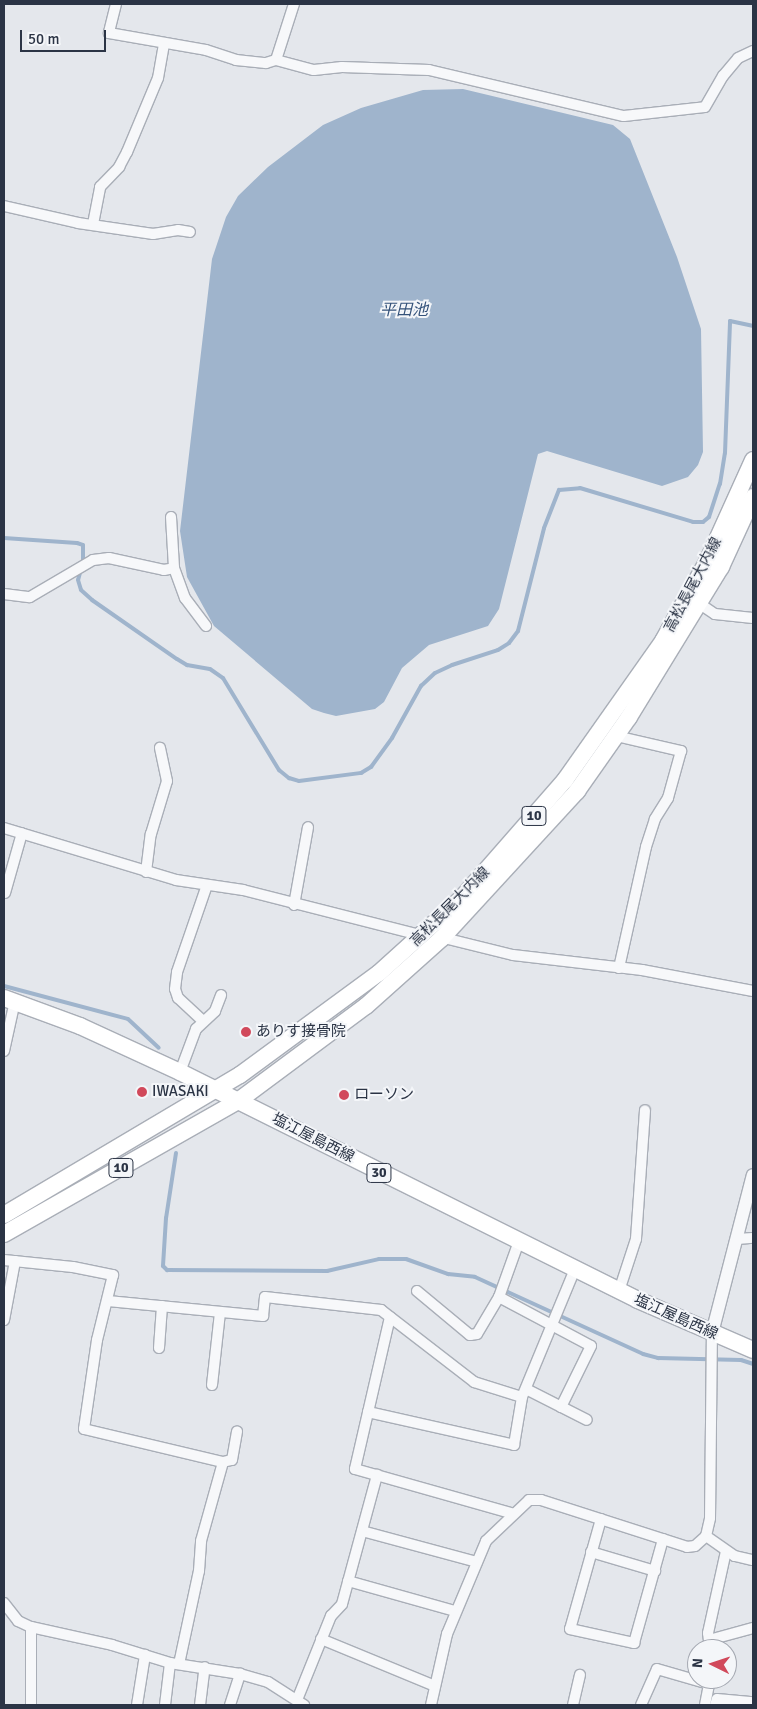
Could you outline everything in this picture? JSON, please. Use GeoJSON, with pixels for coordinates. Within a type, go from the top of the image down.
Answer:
{"type":"FeatureCollection","features":[{"type":"Feature","properties":{"kind":"main road","name":"高松長尾大内線"},"geometry":{"type":"LineString","coordinates":[[4,1215],[218,1090],[351,995],[422,936],[486,872],[565,780],[663,641],[708,562],[753,460]]}},
{"type":"Feature","properties":{"kind":"main road","name":"高松長尾大内線"},"geometry":{"type":"LineString","coordinates":[[4,1234],[238,1101],[366,1006],[442,938],[496,883],[577,791],[616,736],[700,604],[753,496]]}},
{"type":"Feature","properties":{"kind":"main road","name":"塩江屋島西線"},"geometry":{"type":"LineString","coordinates":[[9,999],[180,1072],[574,1269],[753,1350]]}},
{"type":"Feature","properties":{"kind":"street"},"geometry":{"type":"LineString","coordinates":[[116,4],[109,33],[206,50],[236,60],[266,63],[276,60],[314,70],[342,66],[429,70],[634,117],[705,106],[722,76],[738,58],[753,50]]}},
{"type":"Feature","properties":{"kind":"street"},"geometry":{"type":"LineString","coordinates":[[276,60],[294,4]]}},
{"type":"Feature","properties":{"kind":"street"},"geometry":{"type":"LineString","coordinates":[[93,224],[100,187],[119,167],[127,152],[158,78],[164,44]]}},
{"type":"Feature","properties":{"kind":"street"},"geometry":{"type":"LineString","coordinates":[[4,206],[154,234],[178,230],[190,232]]}},
{"type":"Feature","properties":{"kind":"street"},"geometry":{"type":"LineString","coordinates":[[171,517],[174,568],[185,598],[206,626]]}},
{"type":"Feature","properties":{"kind":"street"},"geometry":{"type":"LineString","coordinates":[[4,594],[30,597],[85,565],[109,558],[164,570],[174,568]]}},
{"type":"Feature","properties":{"kind":"street"},"geometry":{"type":"LineString","coordinates":[[700,604],[715,614],[753,618]]}},
{"type":"Feature","properties":{"kind":"street"},"geometry":{"type":"LineString","coordinates":[[616,736],[681,751],[668,798],[655,819],[646,847],[619,968]]}},
{"type":"Feature","properties":{"kind":"street"},"geometry":{"type":"LineString","coordinates":[[146,872],[151,834],[167,781],[160,748]]}},
{"type":"Feature","properties":{"kind":"street"},"geometry":{"type":"LineString","coordinates":[[294,905],[308,827]]}},
{"type":"Feature","properties":{"kind":"street"},"geometry":{"type":"LineString","coordinates":[[4,828],[146,872],[207,885],[243,890],[294,905],[422,936],[442,938],[512,954],[619,968],[753,991]]}},
{"type":"Feature","properties":{"kind":"street"},"geometry":{"type":"LineString","coordinates":[[5,893],[22,833]]}},
{"type":"Feature","properties":{"kind":"street"},"geometry":{"type":"LineString","coordinates":[[203,1021],[178,998],[175,989],[177,972],[207,885]]}},
{"type":"Feature","properties":{"kind":"street"},"geometry":{"type":"LineString","coordinates":[[180,1072],[196,1028],[215,1011],[221,994]]}},
{"type":"Feature","properties":{"kind":"street"},"geometry":{"type":"LineString","coordinates":[[4,1051],[9,999]]}},
{"type":"Feature","properties":{"kind":"street"},"geometry":{"type":"LineString","coordinates":[[619,1290],[636,1239],[645,1110]]}},
{"type":"Feature","properties":{"kind":"street"},"geometry":{"type":"LineString","coordinates":[[431,1705],[456,1611],[486,1541],[529,1500],[541,1500],[687,1547],[695,1546],[706,1536],[710,1518],[712,1333],[753,1175]]}},
{"type":"Feature","properties":{"kind":"street"},"geometry":{"type":"LineString","coordinates":[[737,1239],[753,1238]]}},
{"type":"Feature","properties":{"kind":"street"},"geometry":{"type":"LineString","coordinates":[[417,1291],[470,1335],[477,1334],[501,1292],[518,1241]]}},
{"type":"Feature","properties":{"kind":"street"},"geometry":{"type":"LineString","coordinates":[[4,1260],[113,1275],[97,1340],[84,1429],[223,1462],[232,1460],[237,1431]]}},
{"type":"Feature","properties":{"kind":"street"},"geometry":{"type":"LineString","coordinates":[[4,1320],[15,1261]]}},
{"type":"Feature","properties":{"kind":"street"},"geometry":{"type":"LineString","coordinates":[[368,1412],[514,1445],[524,1393],[555,1324],[574,1269]]}},
{"type":"Feature","properties":{"kind":"street"},"geometry":{"type":"LineString","coordinates":[[501,1292],[592,1346],[561,1407]]}},
{"type":"Feature","properties":{"kind":"street"},"geometry":{"type":"LineString","coordinates":[[108,1301],[263,1316],[265,1297],[381,1310],[474,1382],[524,1393],[561,1407],[587,1420]]}},
{"type":"Feature","properties":{"kind":"street"},"geometry":{"type":"LineString","coordinates":[[159,1348],[162,1306]]}},
{"type":"Feature","properties":{"kind":"street"},"geometry":{"type":"LineString","coordinates":[[212,1385],[220,1312]]}},
{"type":"Feature","properties":{"kind":"street"},"geometry":{"type":"LineString","coordinates":[[390,1317],[355,1469],[514,1514]]}},
{"type":"Feature","properties":{"kind":"street"},"geometry":{"type":"LineString","coordinates":[[166,1705],[199,1571],[201,1541],[223,1462]]}},
{"type":"Feature","properties":{"kind":"street"},"geometry":{"type":"LineString","coordinates":[[4,1602],[18,1621],[31,1627],[175,1664],[205,1667],[240,1674],[268,1682],[301,1703],[320,1639],[331,1616],[342,1604],[377,1475]]}},
{"type":"Feature","properties":{"kind":"street"},"geometry":{"type":"LineString","coordinates":[[601,1519],[570,1629],[634,1643],[664,1539]]}},
{"type":"Feature","properties":{"kind":"street"},"geometry":{"type":"LineString","coordinates":[[362,1531],[477,1562]]}},
{"type":"Feature","properties":{"kind":"street"},"geometry":{"type":"LineString","coordinates":[[706,1536],[726,1551],[753,1560]]}},
{"type":"Feature","properties":{"kind":"street"},"geometry":{"type":"LineString","coordinates":[[708,1639],[708,1633],[726,1551]]}},
{"type":"Feature","properties":{"kind":"street"},"geometry":{"type":"LineString","coordinates":[[591,1552],[655,1570]]}},
{"type":"Feature","properties":{"kind":"street"},"geometry":{"type":"LineString","coordinates":[[348,1582],[456,1611]]}},
{"type":"Feature","properties":{"kind":"street"},"geometry":{"type":"LineString","coordinates":[[31,1627],[31,1705]]}},
{"type":"Feature","properties":{"kind":"street"},"geometry":{"type":"LineString","coordinates":[[725,1639],[753,1628]]}},
{"type":"Feature","properties":{"kind":"street"},"geometry":{"type":"LineString","coordinates":[[320,1639],[435,1686]]}},
{"type":"Feature","properties":{"kind":"street"},"geometry":{"type":"LineString","coordinates":[[137,1705],[144,1655]]}},
{"type":"Feature","properties":{"kind":"street"},"geometry":{"type":"LineString","coordinates":[[200,1705],[205,1667]]}},
{"type":"Feature","properties":{"kind":"street"},"geometry":{"type":"LineString","coordinates":[[641,1705],[657,1669],[687,1676]]}},
{"type":"Feature","properties":{"kind":"street"},"geometry":{"type":"LineString","coordinates":[[230,1705],[240,1674]]}},
{"type":"Feature","properties":{"kind":"street"},"geometry":{"type":"LineString","coordinates":[[573,1705],[580,1675]]}},
{"type":"Feature","properties":{"kind":"street"},"geometry":{"type":"LineString","coordinates":[[705,1705],[708,1689]]}},
{"type":"Feature","properties":{"kind":"street"},"geometry":{"type":"LineString","coordinates":[[715,1705],[717,1699],[753,1702]]}},
{"type":"Feature","properties":{"kind":"water","name":"平田池"},"geometry":{"type":"Polygon","coordinates":[[[463,89],[613,125],[630,139],[677,257],[701,329],[703,452],[698,465],[688,477],[662,486],[547,451],[538,454],[499,609],[488,626],[429,645],[402,668],[384,702],[375,709],[336,716],[312,709],[214,626],[187,577],[180,531],[212,259],[226,217],[238,196],[268,167],[323,125],[361,108],[423,90],[463,89]]]}},
{"type":"Feature","properties":{"kind":"waterway"},"geometry":{"type":"LineString","coordinates":[[81,569],[78,580],[81,590],[92,600],[187,665],[210,669],[223,678],[279,770],[289,778],[299,781],[361,773],[371,767],[392,738],[421,686],[435,673],[452,665],[498,650],[509,643],[518,631],[544,528],[559,490],[580,488],[693,522],[703,522],[709,517],[720,484],[725,453],[730,321],[753,326]]}},
{"type":"Feature","properties":{"kind":"waterway"},"geometry":{"type":"LineString","coordinates":[[4,538],[77,543],[83,545],[83,562]]}},
{"type":"Feature","properties":{"kind":"waterway"},"geometry":{"type":"LineString","coordinates":[[4,986],[128,1019],[159,1048]]}},
{"type":"Feature","properties":{"kind":"waterway"},"geometry":{"type":"LineString","coordinates":[[176,1153],[166,1218],[163,1266],[167,1270],[327,1271],[379,1259],[406,1259],[448,1274],[475,1277],[643,1354],[658,1358],[741,1360],[753,1364]]}},
{"type":"Feature","properties":{"kind":"place","name":"ありす接骨院"},"geometry":{"type":"Point","coordinates":[246,1032]}},
{"type":"Feature","properties":{"kind":"place","name":"IWASAKI"},"geometry":{"type":"Point","coordinates":[142,1092]}},
{"type":"Feature","properties":{"kind":"place","name":"ローソン"},"geometry":{"type":"Point","coordinates":[344,1095]}}]}
